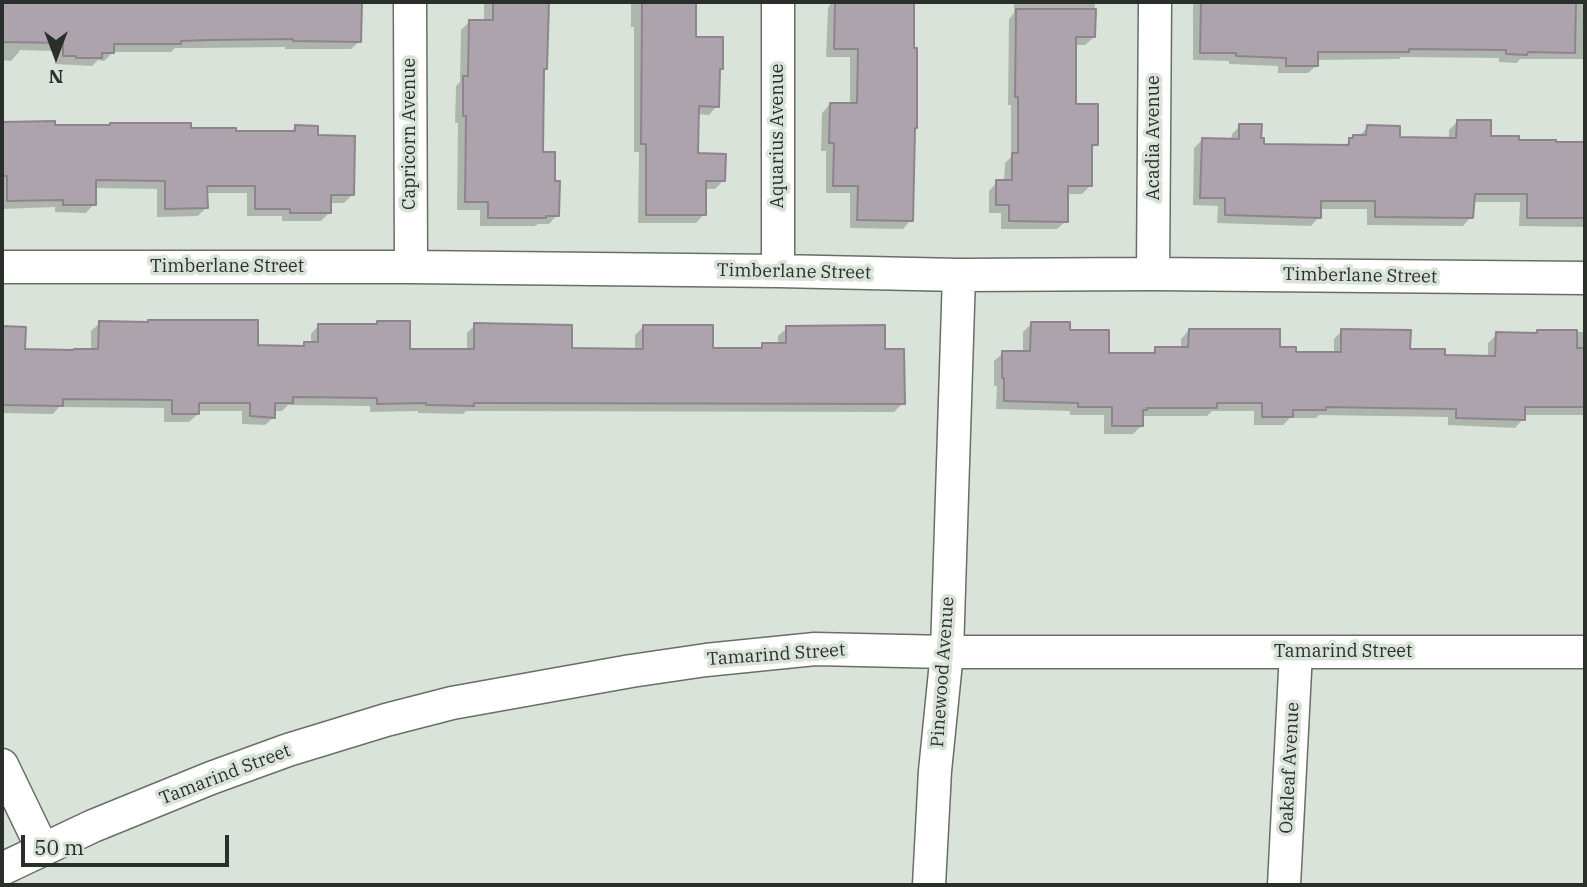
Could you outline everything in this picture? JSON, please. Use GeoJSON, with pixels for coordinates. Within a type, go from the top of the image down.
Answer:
{"type":"FeatureCollection","features":[{"type":"Feature","properties":{"kind":"street","name":"Capricorn Avenue"},"geometry":{"type":"LineString","coordinates":[[410,2],[411,267]]}},
{"type":"Feature","properties":{"kind":"street","name":"Aquarius Avenue"},"geometry":{"type":"LineString","coordinates":[[778,2],[778,271]]}},
{"type":"Feature","properties":{"kind":"street","name":"Acadia Avenue"},"geometry":{"type":"LineString","coordinates":[[1153,274],[1155,2]]}},
{"type":"Feature","properties":{"kind":"street","name":"Timberlane Street"},"geometry":{"type":"LineString","coordinates":[[2,267],[411,267],[959,275],[1585,278]]}},
{"type":"Feature","properties":{"kind":"street","name":"Pinewood Avenue"},"geometry":{"type":"LineString","coordinates":[[929,885],[935,771],[947,652],[959,275]]}},
{"type":"Feature","properties":{"kind":"street","name":"Tamarind Street"},"geometry":{"type":"LineString","coordinates":[[2,870],[93,826],[211,778],[386,720],[452,703],[719,658],[814,649],[947,652],[1585,652]]}},
{"type":"Feature","properties":{"kind":"street","name":"Oakleaf Avenue"},"geometry":{"type":"LineString","coordinates":[[1284,885],[1296,652]]}},
{"type":"Feature","properties":{"kind":"street"},"geometry":{"type":"LineString","coordinates":[[2,765],[43,849]]}},
{"type":"Feature","properties":{"kind":"building"},"geometry":{"type":"Polygon","coordinates":[[[2,2],[362,2],[361,42],[293,39],[114,44],[114,53],[102,53],[102,58],[76,58],[63,56],[63,43],[2,42],[2,2]]]}},
{"type":"Feature","properties":{"kind":"building"},"geometry":{"type":"Polygon","coordinates":[[[493,2],[549,2],[547,69],[544,69],[543,152],[555,152],[555,181],[560,181],[559,216],[488,218],[488,202],[465,202],[466,116],[463,116],[463,76],[468,76],[469,20],[493,20],[493,2]]]}},
{"type":"Feature","properties":{"kind":"building"},"geometry":{"type":"Polygon","coordinates":[[[642,2],[696,2],[696,37],[723,37],[719,107],[699,106],[698,153],[726,154],[725,181],[706,181],[706,215],[646,215],[646,144],[641,144],[642,2]]]}},
{"type":"Feature","properties":{"kind":"building"},"geometry":{"type":"Polygon","coordinates":[[[835,2],[914,2],[917,128],[913,221],[857,220],[858,186],[833,186],[834,143],[829,143],[830,103],[857,103],[858,49],[834,49],[835,2]]]}},
{"type":"Feature","properties":{"kind":"building"},"geometry":{"type":"Polygon","coordinates":[[[1201,2],[1576,2],[1575,53],[1528,52],[1527,55],[1506,54],[1506,50],[1409,49],[1409,52],[1318,52],[1318,66],[1286,66],[1286,58],[1200,53],[1201,2]]]}},
{"type":"Feature","properties":{"kind":"building"},"geometry":{"type":"Polygon","coordinates":[[[1016,9],[1096,9],[1095,37],[1076,37],[1076,104],[1098,104],[1098,145],[1092,145],[1092,186],[1068,186],[1068,222],[1009,221],[1009,205],[996,205],[996,180],[1012,180],[1012,153],[1018,153],[1018,97],[1015,97],[1016,9]]]}},
{"type":"Feature","properties":{"kind":"building"},"geometry":{"type":"Polygon","coordinates":[[[1457,120],[1491,120],[1491,136],[1519,136],[1519,140],[1585,142],[1585,218],[1527,218],[1527,194],[1475,194],[1473,218],[1375,217],[1375,201],[1321,201],[1321,218],[1225,215],[1225,198],[1200,198],[1202,138],[1239,139],[1239,124],[1262,124],[1261,138],[1264,138],[1264,144],[1349,145],[1349,138],[1353,138],[1353,135],[1366,135],[1367,125],[1400,126],[1400,137],[1456,138],[1457,120]]]}},
{"type":"Feature","properties":{"kind":"building"},"geometry":{"type":"Polygon","coordinates":[[[55,121],[55,125],[191,123],[191,128],[236,128],[236,131],[295,131],[295,125],[318,126],[318,135],[355,136],[354,195],[331,195],[331,213],[290,213],[290,209],[255,209],[255,186],[207,186],[208,208],[165,209],[165,181],[96,180],[96,205],[63,205],[63,200],[7,201],[7,176],[2,176],[2,122],[55,121]]]}},
{"type":"Feature","properties":{"kind":"building"},"geometry":{"type":"Polygon","coordinates":[[[258,320],[258,345],[304,346],[304,342],[318,342],[318,324],[410,321],[410,349],[474,349],[474,323],[572,325],[572,348],[643,349],[643,325],[713,325],[713,348],[762,348],[762,343],[786,343],[786,326],[885,325],[885,349],[904,349],[905,404],[474,403],[474,406],[377,404],[377,398],[293,397],[293,403],[275,403],[275,418],[250,416],[250,403],[199,403],[199,414],[172,414],[172,400],[63,399],[63,406],[2,405],[2,326],[26,327],[25,349],[98,349],[99,321],[258,320]]]}},
{"type":"Feature","properties":{"kind":"building"},"geometry":{"type":"Polygon","coordinates":[[[1031,322],[1070,322],[1070,330],[1109,330],[1109,353],[1155,353],[1155,347],[1188,347],[1189,329],[1280,329],[1280,347],[1296,347],[1296,352],[1341,352],[1341,329],[1411,330],[1410,349],[1445,349],[1445,355],[1495,356],[1496,332],[1577,330],[1577,348],[1585,348],[1585,407],[1525,407],[1525,420],[1456,418],[1456,409],[1326,407],[1326,410],[1293,410],[1293,417],[1262,417],[1262,403],[1217,403],[1217,408],[1147,408],[1143,410],[1143,426],[1112,426],[1112,407],[1078,407],[1078,403],[1004,401],[1002,351],[1030,351],[1031,322]]]}}]}
